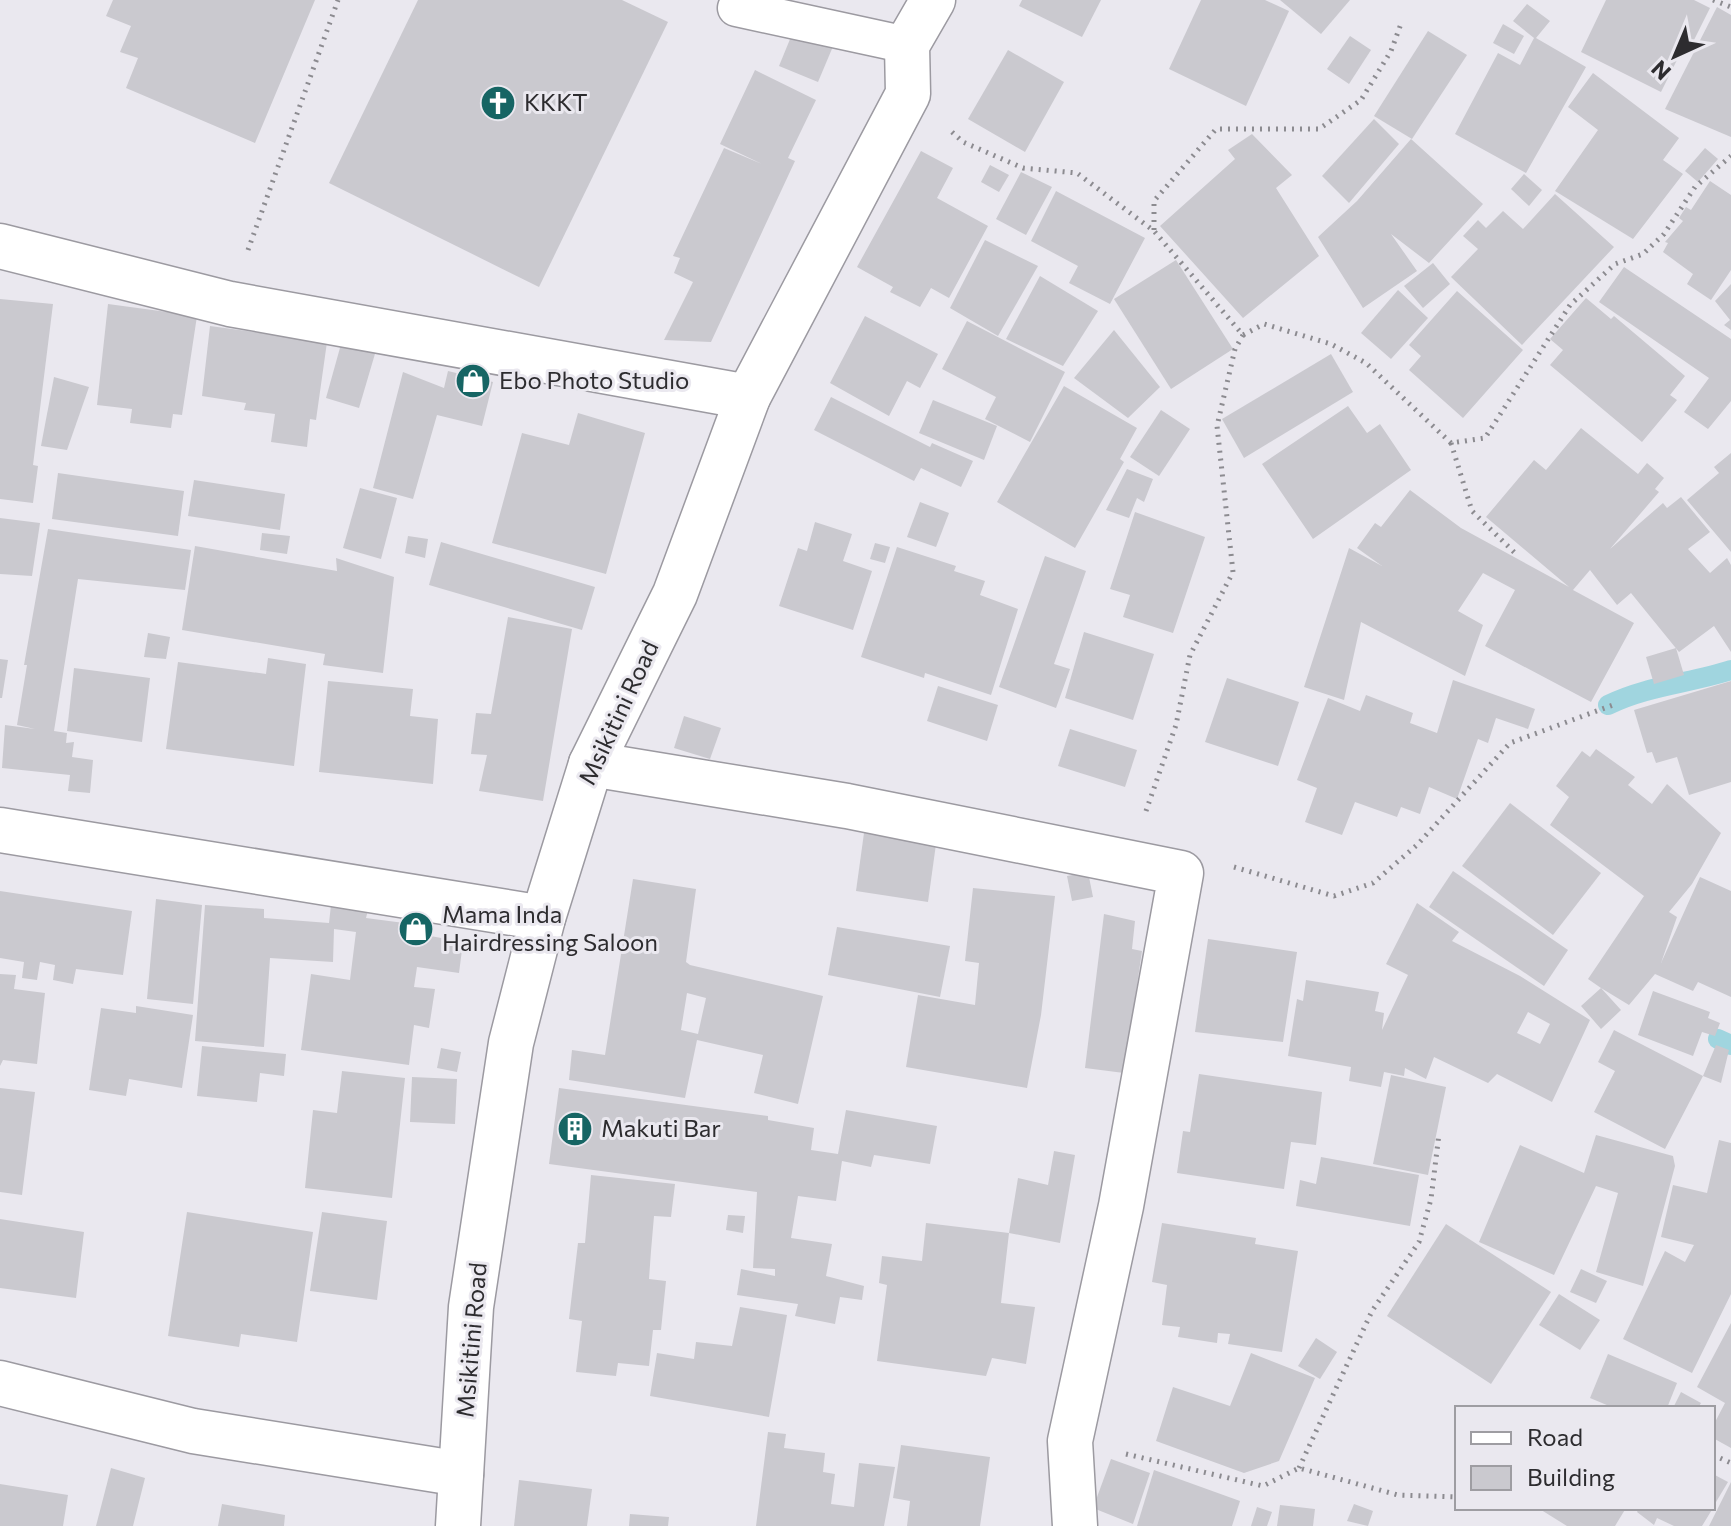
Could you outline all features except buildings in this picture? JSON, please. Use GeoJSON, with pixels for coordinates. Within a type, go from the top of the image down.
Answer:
{"type":"FeatureCollection","features":[{"type":"Feature","properties":{"kind":"street"},"geometry":{"type":"LineString","coordinates":[[907,45],[933,0]]}},
{"type":"Feature","properties":{"kind":"street","name":"Msikitini Road"},"geometry":{"type":"LineString","coordinates":[[458,1526],[473,1292],[511,1043],[543,918],[591,764],[675,594],[748,397],[908,94],[907,45]]}},
{"type":"Feature","properties":{"kind":"street"},"geometry":{"type":"LineString","coordinates":[[0,246],[230,304],[748,397]]}},
{"type":"Feature","properties":{"kind":"street"},"geometry":{"type":"LineString","coordinates":[[591,764],[847,806],[1181,873],[1121,1206],[1070,1441],[1075,1526]]}},
{"type":"Feature","properties":{"kind":"street"},"geometry":{"type":"LineString","coordinates":[[0,830],[543,918]]}},
{"type":"Feature","properties":{"kind":"street"},"geometry":{"type":"LineString","coordinates":[[0,1383],[193,1431],[461,1474]]}},
{"type":"Feature","properties":{"kind":"lane"},"geometry":{"type":"LineString","coordinates":[[736,8],[907,45]]}},
{"type":"Feature","properties":{"kind":"path"},"geometry":{"type":"LineString","coordinates":[[230,304],[338,0]]}},
{"type":"Feature","properties":{"kind":"path"},"geometry":{"type":"LineString","coordinates":[[1713,0],[1731,7]]}},
{"type":"Feature","properties":{"kind":"path"},"geometry":{"type":"LineString","coordinates":[[1154,231],[1154,201],[1216,129],[1319,129],[1361,100],[1391,51],[1402,21]]}},
{"type":"Feature","properties":{"kind":"path"},"geometry":{"type":"LineString","coordinates":[[908,94],[963,142],[1023,168],[1077,173],[1154,231],[1243,335]]}},
{"type":"Feature","properties":{"kind":"path"},"geometry":{"type":"LineString","coordinates":[[1451,443],[1485,438],[1570,305],[1615,264],[1643,254],[1664,234],[1695,187],[1731,156]]}},
{"type":"Feature","properties":{"kind":"path"},"geometry":{"type":"LineString","coordinates":[[1516,554],[1472,511],[1451,443],[1366,363],[1331,344],[1264,324],[1243,335],[1235,349],[1217,426],[1233,572],[1190,655],[1176,725],[1143,821],[1181,873],[1225,863],[1263,878],[1334,896],[1373,883],[1417,845],[1510,743],[1613,705]]}},
{"type":"Feature","properties":{"kind":"path"},"geometry":{"type":"LineString","coordinates":[[1070,1441],[1263,1486],[1299,1468],[1372,1311],[1419,1242],[1431,1199],[1439,1134]]}},
{"type":"Feature","properties":{"kind":"path"},"geometry":{"type":"LineString","coordinates":[[1299,1468],[1398,1495],[1455,1497]]}},
{"type":"Feature","properties":{"kind":"waterway"},"geometry":{"type":"LineString","coordinates":[[1608,705],[1638,693],[1731,670]]}},
{"type":"Feature","properties":{"kind":"waterway"},"geometry":{"type":"LineString","coordinates":[[1718,1039],[1731,1045]]}},
{"type":"Feature","properties":{"kind":"place","name":"KKKT"},"geometry":{"type":"Point","coordinates":[498,103]}},
{"type":"Feature","properties":{"kind":"place","name":"Ebo Photo Studio"},"geometry":{"type":"Point","coordinates":[473,381]}},
{"type":"Feature","properties":{"kind":"place","name":"Mama Inda Hairdressing Saloon"},"geometry":{"type":"Point","coordinates":[416,929]}},
{"type":"Feature","properties":{"kind":"place","name":"Makuti Bar"},"geometry":{"type":"Point","coordinates":[575,1129]}}]}
